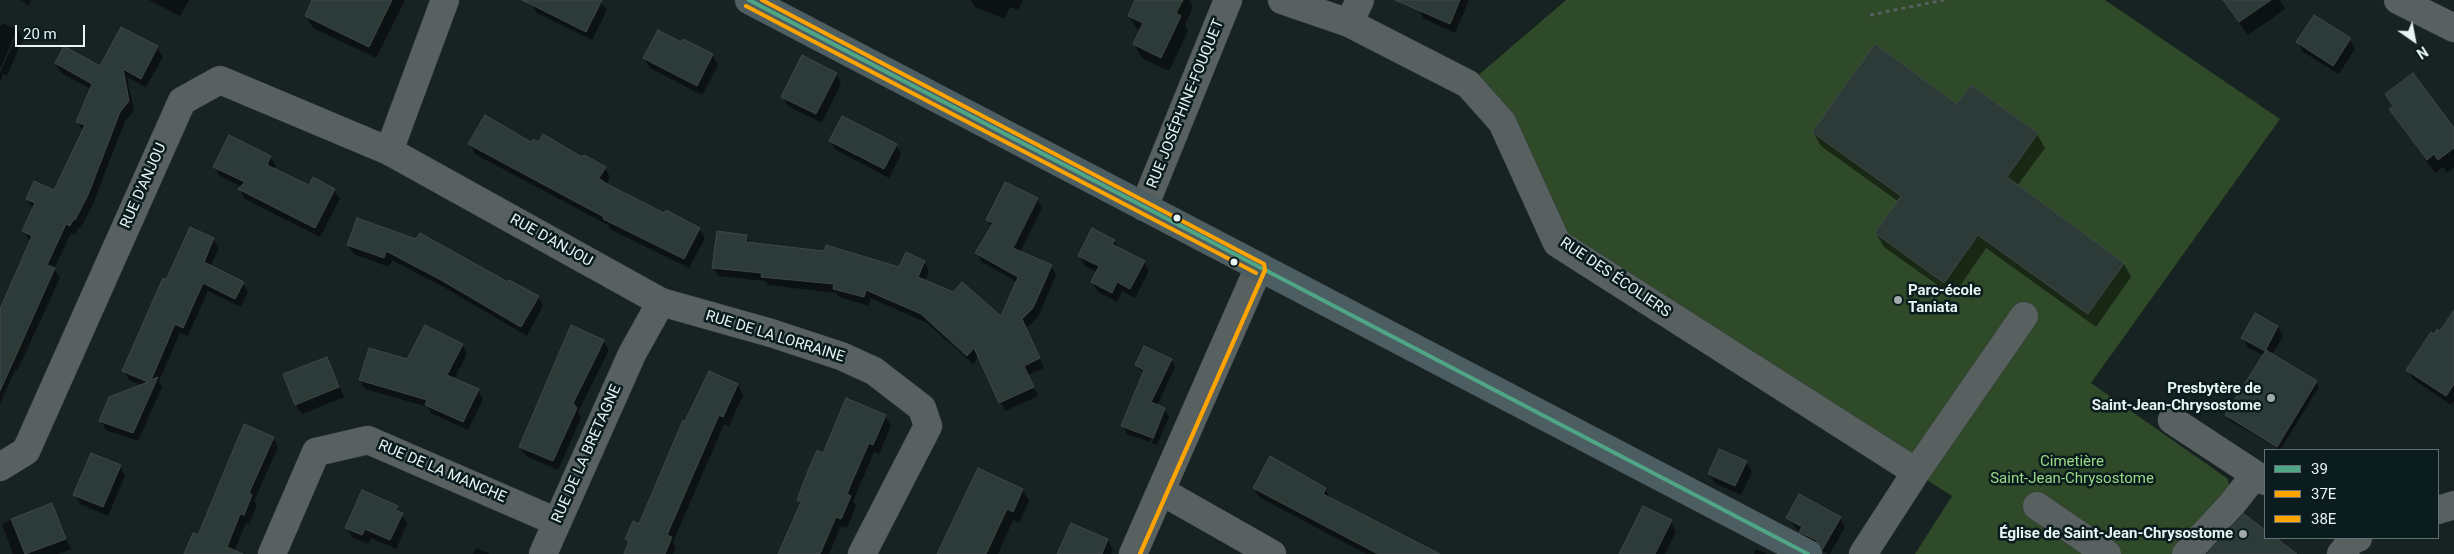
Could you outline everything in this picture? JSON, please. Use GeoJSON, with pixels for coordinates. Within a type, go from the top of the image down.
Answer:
{"type":"FeatureCollection","features":[{"type":"Feature","properties":{"kind":"main road"},"geometry":{"type":"LineString","coordinates":[[754,1],[1808,554]]}},
{"type":"Feature","properties":{"kind":"street"},"geometry":{"type":"LineString","coordinates":[[389,151],[445,0]]}},
{"type":"Feature","properties":{"kind":"street","name":"RUE JOSÉPHINE-FOUQUET"},"geometry":{"type":"LineString","coordinates":[[1144,207],[1228,0]]}},
{"type":"Feature","properties":{"kind":"street","name":"RUE DES ÉCOLIERS"},"geometry":{"type":"LineString","coordinates":[[1282,0],[1354,11],[1468,84],[1502,122],[1557,243],[1916,472]]}},
{"type":"Feature","properties":{"kind":"street"},"geometry":{"type":"LineString","coordinates":[[2398,0],[2454,28]]}},
{"type":"Feature","properties":{"kind":"street","name":"RUE D'ANJOU"},"geometry":{"type":"LineString","coordinates":[[0,467],[26,451],[182,101],[220,80],[389,151],[661,302]]}},
{"type":"Feature","properties":{"kind":"street"},"geometry":{"type":"LineString","coordinates":[[1133,554],[1260,267]]}},
{"type":"Feature","properties":{"kind":"street","name":"RUE DE LA BRETAGNE"},"geometry":{"type":"LineString","coordinates":[[543,554],[632,354],[661,302]]}},
{"type":"Feature","properties":{"kind":"street","name":"RUE DE LA LORRAINE"},"geometry":{"type":"LineString","coordinates":[[661,302],[772,333],[841,356],[874,371],[922,408],[928,426],[862,554]]}},
{"type":"Feature","properties":{"kind":"street"},"geometry":{"type":"LineString","coordinates":[[1863,554],[1916,472],[2024,316]]}},
{"type":"Feature","properties":{"kind":"street"},"geometry":{"type":"LineString","coordinates":[[2172,420],[2260,478],[2232,504],[2186,554]]}},
{"type":"Feature","properties":{"kind":"street","name":"RUE DE LA MANCHE"},"geometry":{"type":"LineString","coordinates":[[272,554],[316,452],[368,440],[557,522]]}},
{"type":"Feature","properties":{"kind":"street"},"geometry":{"type":"LineString","coordinates":[[1161,492],[1272,554]]}},
{"type":"Feature","properties":{"kind":"street"},"geometry":{"type":"LineString","coordinates":[[2439,510],[2454,505]]}},
{"type":"Feature","properties":{"kind":"street"},"geometry":{"type":"LineString","coordinates":[[2036,506],[2107,554]]}},
{"type":"Feature","properties":{"kind":"path"},"geometry":{"type":"LineString","coordinates":[[1870,15],[1944,0]]}},
{"type":"Feature","properties":{"kind":"green space","name":"Parc-école Taniata"},"geometry":{"type":"Polygon","coordinates":[[[1566,0],[2105,0],[2280,119],[2091,383],[2228,479],[2231,497],[2180,554],[1915,554],[1952,496],[1557,243],[1468,84],[1566,0]]]}},
{"type":"Feature","properties":{"kind":"building"},"geometry":{"type":"Polygon","coordinates":[[[312,0],[392,0],[369,47],[305,16],[312,0]]]}},
{"type":"Feature","properties":{"kind":"building"},"geometry":{"type":"Polygon","coordinates":[[[522,0],[602,0],[586,32],[522,0]]]}},
{"type":"Feature","properties":{"kind":"building"},"geometry":{"type":"Polygon","coordinates":[[[1135,0],[1183,0],[1176,13],[1181,16],[1161,58],[1133,44],[1143,23],[1128,16],[1135,0]]]}},
{"type":"Feature","properties":{"kind":"building"},"geometry":{"type":"Polygon","coordinates":[[[1395,0],[1460,0],[1450,24],[1395,0]]]}},
{"type":"Feature","properties":{"kind":"building"},"geometry":{"type":"Polygon","coordinates":[[[2223,0],[2271,0],[2239,22],[2223,0]]]}},
{"type":"Feature","properties":{"kind":"building"},"geometry":{"type":"Polygon","coordinates":[[[2314,15],[2351,38],[2333,66],[2296,42],[2314,15]]]}},
{"type":"Feature","properties":{"kind":"building"},"geometry":{"type":"Polygon","coordinates":[[[121,27],[158,46],[141,79],[123,69],[129,101],[120,112],[88,195],[75,220],[73,220],[70,226],[66,224],[47,265],[55,268],[0,391],[0,309],[32,236],[22,231],[35,203],[26,199],[34,181],[54,190],[85,125],[76,122],[92,84],[55,63],[64,46],[100,66],[121,27]]]}},
{"type":"Feature","properties":{"kind":"building"},"geometry":{"type":"Polygon","coordinates":[[[658,30],[681,42],[683,39],[713,54],[697,86],[643,58],[658,30]]]}},
{"type":"Feature","properties":{"kind":"building"},"geometry":{"type":"Polygon","coordinates":[[[1875,44],[1957,104],[1971,85],[2038,133],[2007,177],[2124,263],[2088,314],[1978,235],[1944,283],[1875,233],[1901,196],[1812,132],[1875,44]]]}},
{"type":"Feature","properties":{"kind":"building"},"geometry":{"type":"Polygon","coordinates":[[[802,55],[837,73],[816,114],[781,97],[802,55]]]}},
{"type":"Feature","properties":{"kind":"building"},"geometry":{"type":"Polygon","coordinates":[[[2413,73],[2454,128],[2454,148],[2438,160],[2434,154],[2427,160],[2389,109],[2393,106],[2385,94],[2413,73]]]}},
{"type":"Feature","properties":{"kind":"building"},"geometry":{"type":"Polygon","coordinates":[[[485,115],[531,142],[533,139],[539,142],[543,134],[582,157],[584,155],[606,167],[599,178],[607,184],[664,213],[666,210],[700,228],[684,259],[603,219],[604,217],[468,144],[485,115]]]}},
{"type":"Feature","properties":{"kind":"building"},"geometry":{"type":"Polygon","coordinates":[[[842,116],[897,144],[884,169],[829,141],[842,116]]]}},
{"type":"Feature","properties":{"kind":"building"},"geometry":{"type":"Polygon","coordinates":[[[229,135],[271,156],[267,165],[309,185],[313,177],[335,189],[315,228],[238,189],[245,182],[213,167],[229,135]]]}},
{"type":"Feature","properties":{"kind":"building"},"geometry":{"type":"Polygon","coordinates":[[[1005,182],[1038,198],[1013,248],[1052,265],[1033,308],[1022,319],[1040,358],[1024,366],[1034,387],[999,403],[974,348],[967,356],[921,314],[866,290],[864,297],[833,289],[834,284],[761,277],[762,273],[712,268],[717,231],[747,235],[746,242],[824,251],[826,245],[899,267],[906,252],[925,261],[918,277],[953,292],[962,282],[1001,316],[1018,277],[975,253],[993,223],[986,220],[1005,182]]]}},
{"type":"Feature","properties":{"kind":"building"},"geometry":{"type":"Polygon","coordinates":[[[357,218],[416,239],[420,233],[508,282],[509,280],[539,296],[521,327],[441,280],[386,251],[384,258],[347,245],[357,218]]]}},
{"type":"Feature","properties":{"kind":"building"},"geometry":{"type":"Polygon","coordinates":[[[190,227],[214,238],[204,262],[244,282],[235,299],[203,283],[183,328],[175,324],[151,380],[158,377],[133,433],[99,421],[109,397],[148,382],[122,371],[163,278],[166,280],[190,227]]]}},
{"type":"Feature","properties":{"kind":"building"},"geometry":{"type":"Polygon","coordinates":[[[1092,228],[1115,240],[1112,244],[1145,261],[1130,289],[1117,282],[1112,293],[1091,282],[1099,266],[1078,256],[1092,228]]]}},
{"type":"Feature","properties":{"kind":"building"},"geometry":{"type":"Polygon","coordinates":[[[2454,310],[2454,384],[2446,396],[2406,370],[2431,332],[2434,334],[2437,329],[2440,331],[2454,310]]]}},
{"type":"Feature","properties":{"kind":"building"},"geometry":{"type":"Polygon","coordinates":[[[2255,313],[2278,326],[2265,351],[2241,338],[2255,313]]]}},
{"type":"Feature","properties":{"kind":"building"},"geometry":{"type":"Polygon","coordinates":[[[425,325],[463,344],[447,375],[479,389],[463,422],[425,405],[427,400],[359,380],[369,348],[407,359],[425,325]]]}},
{"type":"Feature","properties":{"kind":"building"},"geometry":{"type":"Polygon","coordinates":[[[571,325],[604,340],[573,403],[577,408],[553,461],[519,447],[571,325]]]}},
{"type":"Feature","properties":{"kind":"building"},"geometry":{"type":"Polygon","coordinates":[[[1144,346],[1172,359],[1151,402],[1165,408],[1153,438],[1121,426],[1144,370],[1135,365],[1144,346]]]}},
{"type":"Feature","properties":{"kind":"building","name":"Presbytère de Saint-Jean-Chrysostome"},"geometry":{"type":"Polygon","coordinates":[[[2266,350],[2317,381],[2277,447],[2225,415],[2266,350]]]}},
{"type":"Feature","properties":{"kind":"building"},"geometry":{"type":"Polygon","coordinates":[[[327,357],[339,387],[295,405],[283,374],[327,357]]]}},
{"type":"Feature","properties":{"kind":"building"},"geometry":{"type":"Polygon","coordinates":[[[709,371],[738,384],[723,417],[719,415],[667,535],[672,537],[665,554],[624,554],[629,541],[625,539],[633,521],[639,524],[683,420],[685,421],[709,371]]]}},
{"type":"Feature","properties":{"kind":"building"},"geometry":{"type":"Polygon","coordinates":[[[846,398],[886,415],[873,445],[869,443],[851,484],[847,494],[851,496],[841,519],[836,517],[820,554],[778,554],[801,502],[797,500],[817,450],[823,453],[846,398]]]}},
{"type":"Feature","properties":{"kind":"building"},"geometry":{"type":"Polygon","coordinates":[[[244,424],[274,437],[249,493],[252,495],[244,515],[240,514],[227,547],[243,554],[184,554],[193,533],[198,535],[244,424]]]}},
{"type":"Feature","properties":{"kind":"building"},"geometry":{"type":"Polygon","coordinates":[[[1719,449],[1747,461],[1735,486],[1708,474],[1719,449]]]}},
{"type":"Feature","properties":{"kind":"building"},"geometry":{"type":"Polygon","coordinates":[[[91,453],[121,465],[103,507],[73,495],[91,453]]]}},
{"type":"Feature","properties":{"kind":"building"},"geometry":{"type":"Polygon","coordinates":[[[1270,456],[1326,488],[1323,494],[1440,554],[1378,554],[1253,488],[1270,456]]]}},
{"type":"Feature","properties":{"kind":"building"},"geometry":{"type":"Polygon","coordinates":[[[978,468],[1023,489],[1013,512],[1007,509],[986,554],[937,554],[978,468]]]}},
{"type":"Feature","properties":{"kind":"building"},"geometry":{"type":"Polygon","coordinates":[[[362,490],[398,506],[396,510],[403,513],[390,540],[365,529],[362,535],[345,528],[362,490]]]}},
{"type":"Feature","properties":{"kind":"building"},"geometry":{"type":"Polygon","coordinates":[[[1799,494],[1841,517],[1822,550],[1816,540],[1799,532],[1802,527],[1786,518],[1799,494]]]}},
{"type":"Feature","properties":{"kind":"building"},"geometry":{"type":"Polygon","coordinates":[[[52,503],[66,539],[25,554],[11,519],[52,503]]]}},
{"type":"Feature","properties":{"kind":"building"},"geometry":{"type":"Polygon","coordinates":[[[1643,506],[1672,520],[1655,554],[1619,554],[1643,506]]]}},
{"type":"Feature","properties":{"kind":"building","name":"Église de Saint-Jean-Chrysostome"},"geometry":{"type":"Polygon","coordinates":[[[2244,514],[2264,529],[2264,539],[2277,539],[2297,554],[2207,554],[2244,514]]]}},
{"type":"Feature","properties":{"kind":"building"},"geometry":{"type":"Polygon","coordinates":[[[1071,523],[1108,539],[1102,554],[1057,554],[1071,523]]]}},
{"type":"Feature","properties":{"kind":"transit line","name":"39"},"geometry":{"type":"LineString","coordinates":[[749,0],[1808,554]]}},
{"type":"Feature","properties":{"kind":"transit line","name":"38E"},"geometry":{"type":"LineString","coordinates":[[762,0],[1264,264],[1265,270],[1140,554]]}},
{"type":"Feature","properties":{"kind":"transit line","name":"37E"},"geometry":{"type":"LineString","coordinates":[[746,6],[1256,273]]}},
{"type":"Feature","properties":{"kind":"transit line","name":"37E"},"geometry":{"type":"LineString","coordinates":[[1140,554],[1265,270]]}},
{"type":"Feature","properties":{"kind":"place","name":"Parc-école Taniata"},"geometry":{"type":"Point","coordinates":[1898,300]}},
{"type":"Feature","properties":{"kind":"place","name":"Presbytère de Saint-Jean-Chrysostome"},"geometry":{"type":"Point","coordinates":[2271,398]}},
{"type":"Feature","properties":{"kind":"place","name":"Église de Saint-Jean-Chrysostome"},"geometry":{"type":"Point","coordinates":[2243,534]}},
{"type":"Feature","properties":{"kind":"park label","name":"Cimetière Saint-Jean-Chrysostome"},"geometry":{"type":"Point","coordinates":[2072,470]}}]}
